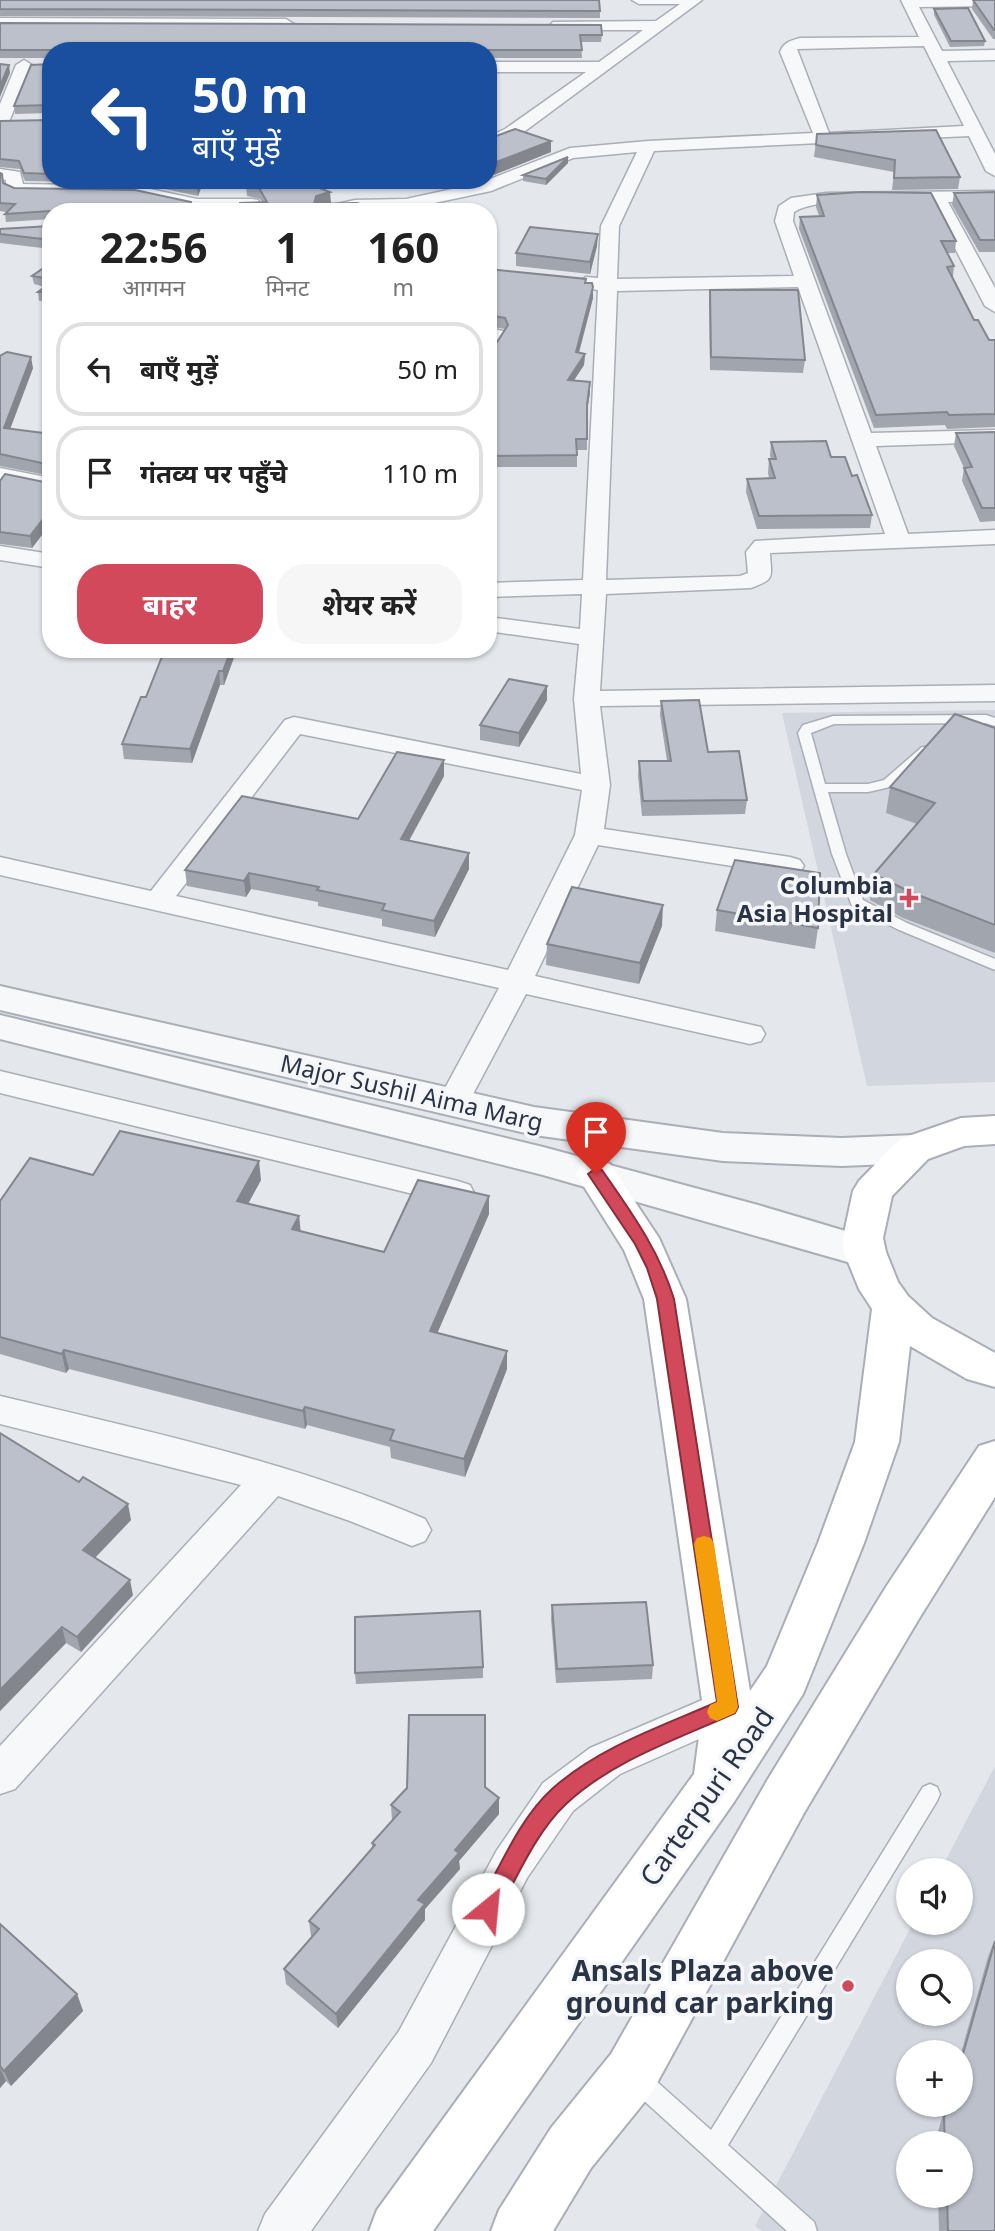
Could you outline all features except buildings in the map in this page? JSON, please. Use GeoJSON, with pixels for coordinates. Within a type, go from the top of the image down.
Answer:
{"type":"FeatureCollection","features":[{"type":"Feature","properties":{"kind":"main road"},"geometry":{"type":"LineString","coordinates":[[995,1130],[961,1132],[914,1149],[873,1191],[863,1238],[865,1252],[880,1289],[893,1307],[917,1330],[982,1367],[995,1370]]}},
{"type":"Feature","properties":{"kind":"main road"},"geometry":{"type":"LineString","coordinates":[[596,1174],[642,1241],[656,1268],[665,1299],[728,1707],[716,1785]]}},
{"type":"Feature","properties":{"kind":"main road","name":"Carterpuri Road"},"geometry":{"type":"LineString","coordinates":[[398,2231],[716,1785],[786,1679],[841,1543],[877,1442],[893,1307]]}},
{"type":"Feature","properties":{"kind":"main road"},"geometry":{"type":"LineString","coordinates":[[520,2231],[571,2148],[631,2074],[786,1796],[902,1602],[995,1459]]}},
{"type":"Feature","properties":{"kind":"street"},"geometry":{"type":"LineString","coordinates":[[639,0],[678,0]]}},
{"type":"Feature","properties":{"kind":"street"},"geometry":{"type":"LineString","coordinates":[[497,140],[695,0]]}},
{"type":"Feature","properties":{"kind":"street"},"geometry":{"type":"LineString","coordinates":[[995,2],[909,2],[995,171]]}},
{"type":"Feature","properties":{"kind":"street"},"geometry":{"type":"LineString","coordinates":[[0,23],[303,24]]}},
{"type":"Feature","properties":{"kind":"street"},"geometry":{"type":"LineString","coordinates":[[537,25],[660,26]]}},
{"type":"Feature","properties":{"kind":"street"},"geometry":{"type":"LineString","coordinates":[[823,138],[788,52],[790,46],[929,41]]}},
{"type":"Feature","properties":{"kind":"street"},"geometry":{"type":"LineString","coordinates":[[937,56],[995,55]]}},
{"type":"Feature","properties":{"kind":"street"},"geometry":{"type":"LineString","coordinates":[[5,122],[25,65]]}},
{"type":"Feature","properties":{"kind":"street"},"geometry":{"type":"LineString","coordinates":[[497,67],[599,67]]}},
{"type":"Feature","properties":{"kind":"street"},"geometry":{"type":"LineString","coordinates":[[497,131],[507,135]]}},
{"type":"Feature","properties":{"kind":"street"},"geometry":{"type":"LineString","coordinates":[[497,182],[558,155],[648,146],[974,131]]}},
{"type":"Feature","properties":{"kind":"street"},"geometry":{"type":"LineString","coordinates":[[453,1103],[517,982],[589,835],[596,811],[597,785],[587,699],[612,219],[648,146]]}},
{"type":"Feature","properties":{"kind":"street"},"geometry":{"type":"LineString","coordinates":[[0,174],[13,176],[14,187],[21,189],[136,191],[192,203]]}},
{"type":"Feature","properties":{"kind":"street"},"geometry":{"type":"LineString","coordinates":[[365,203],[395,189]]}},
{"type":"Feature","properties":{"kind":"street"},"geometry":{"type":"LineString","coordinates":[[410,203],[471,189]]}},
{"type":"Feature","properties":{"kind":"street"},"geometry":{"type":"LineString","coordinates":[[898,541],[784,221],[785,210],[790,205],[825,198],[995,196]]}},
{"type":"Feature","properties":{"kind":"street"},"geometry":{"type":"LineString","coordinates":[[937,197],[995,306]]}},
{"type":"Feature","properties":{"kind":"street"},"geometry":{"type":"LineString","coordinates":[[973,265],[995,264]]}},
{"type":"Feature","properties":{"kind":"street"},"geometry":{"type":"LineString","coordinates":[[569,281],[608,285],[805,281]]}},
{"type":"Feature","properties":{"kind":"street"},"geometry":{"type":"LineString","coordinates":[[861,440],[995,436]]}},
{"type":"Feature","properties":{"kind":"street"},"geometry":{"type":"LineString","coordinates":[[0,475],[42,483]]}},
{"type":"Feature","properties":{"kind":"street"},"geometry":{"type":"LineString","coordinates":[[497,590],[743,583],[760,577],[758,552],[763,546],[995,537]]}},
{"type":"Feature","properties":{"kind":"street"},"geometry":{"type":"LineString","coordinates":[[0,554],[42,560]]}},
{"type":"Feature","properties":{"kind":"street"},"geometry":{"type":"LineString","coordinates":[[497,625],[592,638]]}},
{"type":"Feature","properties":{"kind":"street"},"geometry":{"type":"LineString","coordinates":[[587,699],[995,693]]}},
{"type":"Feature","properties":{"kind":"street"},"geometry":{"type":"LineString","coordinates":[[157,901],[294,725],[597,785]]}},
{"type":"Feature","properties":{"kind":"street"},"geometry":{"type":"LineString","coordinates":[[589,835],[790,866]]}},
{"type":"Feature","properties":{"kind":"street"},"geometry":{"type":"LineString","coordinates":[[0,866],[750,1034]]}},
{"type":"Feature","properties":{"kind":"street","name":"Major Sushil Aima Marg"},"geometry":{"type":"LineString","coordinates":[[0,998],[534,1121],[723,1147],[830,1152],[914,1149]]}},
{"type":"Feature","properties":{"kind":"street","name":"Major Sushil Aima Marg"},"geometry":{"type":"LineString","coordinates":[[0,1027],[596,1174],[739,1212],[865,1252]]}},
{"type":"Feature","properties":{"kind":"street"},"geometry":{"type":"LineString","coordinates":[[0,1082],[483,1199]]}},
{"type":"Feature","properties":{"kind":"street"},"geometry":{"type":"LineString","coordinates":[[0,1410],[270,1479],[371,1511],[412,1530]]}},
{"type":"Feature","properties":{"kind":"street"},"geometry":{"type":"LineString","coordinates":[[0,1775],[270,1479]]}},
{"type":"Feature","properties":{"kind":"street"},"geometry":{"type":"LineString","coordinates":[[282,2231],[415,2047],[512,1864],[558,1797],[605,1762],[728,1707]]}},
{"type":"Feature","properties":{"kind":"lane"},"geometry":{"type":"LineString","coordinates":[[821,788],[869,788],[889,783],[963,719]]}},
{"type":"Feature","properties":{"kind":"lane"},"geometry":{"type":"LineString","coordinates":[[995,722],[986,719],[833,720],[808,728],[804,733],[839,854],[857,902],[914,931],[995,965]]}},
{"type":"Feature","properties":{"kind":"lane"},"geometry":{"type":"LineString","coordinates":[[714,2146],[930,1794]]}},
{"type":"Feature","properties":{"kind":"lane"},"geometry":{"type":"LineString","coordinates":[[631,2074],[714,2146],[805,2231]]}},
{"type":"Feature","properties":{"kind":"shaded area","name":"Columbia Asia Hospital"},"geometry":{"type":"Polygon","coordinates":[[[995,710],[995,1082],[867,1086],[782,713],[995,710]]]}},
{"type":"Feature","properties":{"kind":"shaded area"},"geometry":{"type":"Polygon","coordinates":[[[995,1766],[995,2231],[762,2231],[755,2226],[896,1956],[896,2026],[973,2026],[973,1949],[899,1949],[907,1935],[973,1935],[973,1858],[947,1858],[995,1766]]]}},
{"type":"Feature","properties":{"kind":"slow traffic"},"geometry":{"type":"LineString","coordinates":[[704,1544],[728,1707],[717,1712]]}},
{"type":"Feature","properties":{"kind":"place","name":"Columbia Asia Hospital"},"geometry":{"type":"Point","coordinates":[909,898]}},
{"type":"Feature","properties":{"kind":"place","name":"Ansals Plaza above ground car parking"},"geometry":{"type":"Point","coordinates":[848,1986]}},
{"type":"Feature","properties":{"kind":"route"},"geometry":{"type":"LineString","coordinates":[[488,1909],[533,1829],[558,1797],[605,1762],[728,1707],[722,1652],[665,1299],[656,1268],[642,1241],[596,1174]]}}]}
